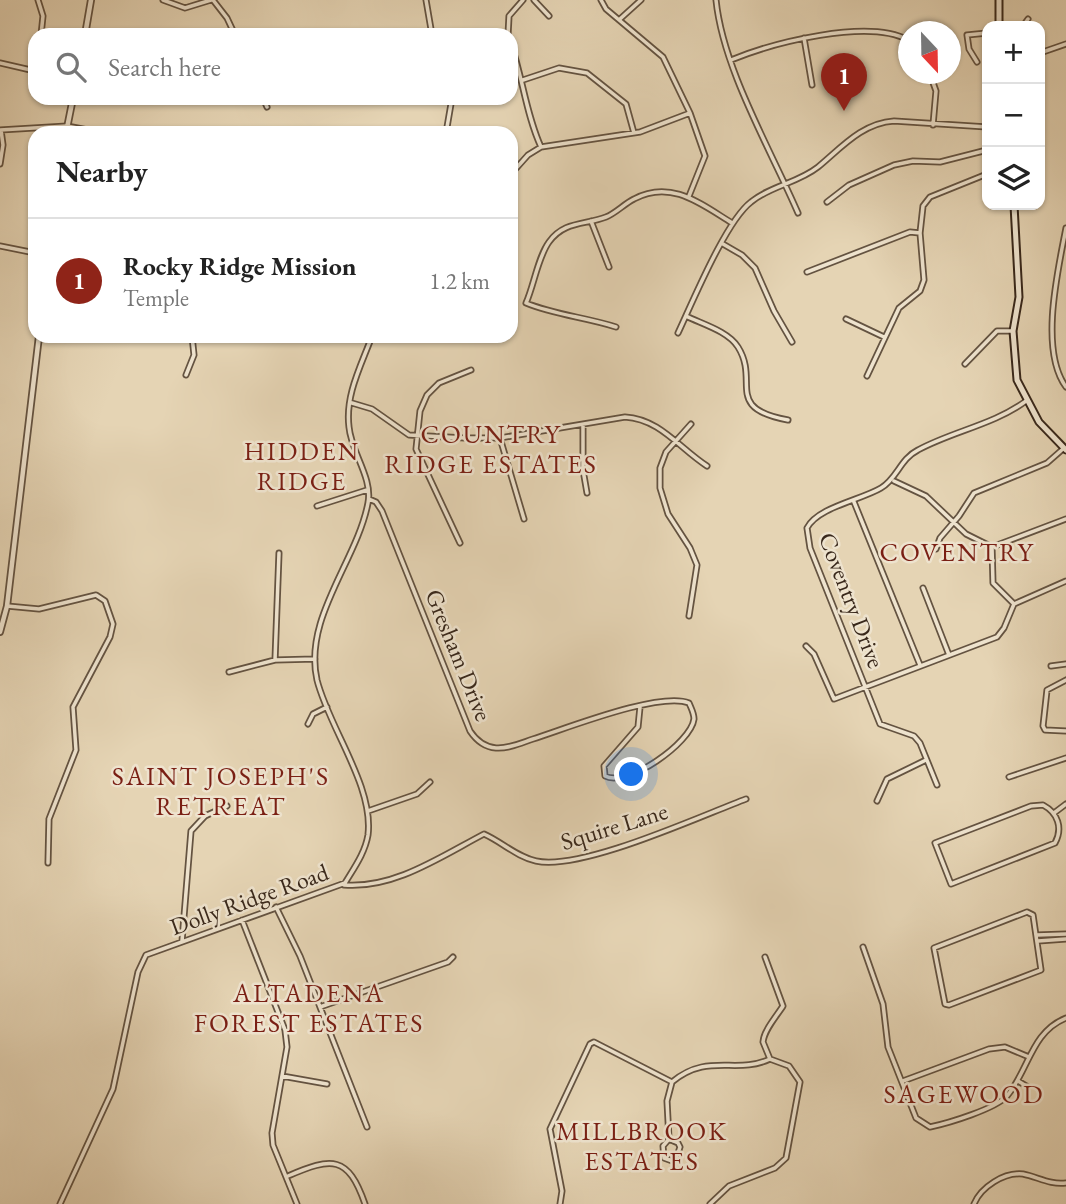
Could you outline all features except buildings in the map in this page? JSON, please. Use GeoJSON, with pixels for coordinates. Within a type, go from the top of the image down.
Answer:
{"type":"FeatureCollection","features":[{"type":"Feature","properties":{"kind":"main road"},"geometry":{"type":"LineString","coordinates":[[999,0],[999,21]]}},
{"type":"Feature","properties":{"kind":"main road"},"geometry":{"type":"LineString","coordinates":[[1014,210],[1019,297],[1013,331],[1015,367],[1026,401],[1039,422],[1065,449]]}},
{"type":"Feature","properties":{"kind":"street"},"geometry":{"type":"LineString","coordinates":[[38,0],[43,16],[42,28]]}},
{"type":"Feature","properties":{"kind":"street"},"geometry":{"type":"LineString","coordinates":[[86,28],[92,0]]}},
{"type":"Feature","properties":{"kind":"street"},"geometry":{"type":"LineString","coordinates":[[163,0],[185,8],[212,0],[232,28]]}},
{"type":"Feature","properties":{"kind":"street"},"geometry":{"type":"LineString","coordinates":[[426,0],[431,28]]}},
{"type":"Feature","properties":{"kind":"street"},"geometry":{"type":"LineString","coordinates":[[512,0],[516,5]]}},
{"type":"Feature","properties":{"kind":"street"},"geometry":{"type":"LineString","coordinates":[[508,28],[509,16],[523,0]]}},
{"type":"Feature","properties":{"kind":"street"},"geometry":{"type":"LineString","coordinates":[[534,0],[549,16]]}},
{"type":"Feature","properties":{"kind":"street"},"geometry":{"type":"LineString","coordinates":[[601,0],[606,9],[663,57],[690,113],[705,156],[689,196]]}},
{"type":"Feature","properties":{"kind":"street"},"geometry":{"type":"LineString","coordinates":[[620,19],[641,0]]}},
{"type":"Feature","properties":{"kind":"street"},"geometry":{"type":"LineString","coordinates":[[716,0],[719,29],[730,60],[798,213]]}},
{"type":"Feature","properties":{"kind":"street"},"geometry":{"type":"LineString","coordinates":[[730,60],[761,47],[827,34],[889,33],[898,36]]}},
{"type":"Feature","properties":{"kind":"street"},"geometry":{"type":"LineString","coordinates":[[977,62],[968,48],[967,35],[982,34]]}},
{"type":"Feature","properties":{"kind":"street"},"geometry":{"type":"LineString","coordinates":[[804,38],[812,85]]}},
{"type":"Feature","properties":{"kind":"street"},"geometry":{"type":"LineString","coordinates":[[1045,51],[1066,44]]}},
{"type":"Feature","properties":{"kind":"street"},"geometry":{"type":"LineString","coordinates":[[0,63],[28,70]]}},
{"type":"Feature","properties":{"kind":"street"},"geometry":{"type":"LineString","coordinates":[[518,65],[531,124],[541,146]]}},
{"type":"Feature","properties":{"kind":"street"},"geometry":{"type":"LineString","coordinates":[[523,80],[559,68],[587,73],[626,104],[634,133]]}},
{"type":"Feature","properties":{"kind":"street"},"geometry":{"type":"LineString","coordinates":[[933,125],[936,91],[934,84]]}},
{"type":"Feature","properties":{"kind":"street"},"geometry":{"type":"LineString","coordinates":[[67,126],[72,105]]}},
{"type":"Feature","properties":{"kind":"street"},"geometry":{"type":"LineString","coordinates":[[447,126],[451,105]]}},
{"type":"Feature","properties":{"kind":"street"},"geometry":{"type":"LineString","coordinates":[[518,167],[541,146],[634,133],[690,113]]}},
{"type":"Feature","properties":{"kind":"street"},"geometry":{"type":"LineString","coordinates":[[678,332],[733,223],[752,200],[813,171],[851,138],[879,123],[894,121],[982,127]]}},
{"type":"Feature","properties":{"kind":"street"},"geometry":{"type":"LineString","coordinates":[[0,164],[3,145],[1,130],[28,128]]}},
{"type":"Feature","properties":{"kind":"street"},"geometry":{"type":"LineString","coordinates":[[827,202],[849,185],[894,165],[913,161],[940,162],[982,151]]}},
{"type":"Feature","properties":{"kind":"street"},"geometry":{"type":"LineString","coordinates":[[867,376],[899,308],[920,290],[924,279],[920,233],[923,206],[930,197],[982,176]]}},
{"type":"Feature","properties":{"kind":"street"},"geometry":{"type":"LineString","coordinates":[[616,327],[584,317],[550,313],[526,303],[547,245],[557,232],[573,223],[609,216],[648,193],[668,191],[689,196],[733,223]]}},
{"type":"Feature","properties":{"kind":"street"},"geometry":{"type":"LineString","coordinates":[[591,221],[609,267]]}},
{"type":"Feature","properties":{"kind":"street"},"geometry":{"type":"LineString","coordinates":[[1066,228],[1051,314],[1059,373],[1066,387]]}},
{"type":"Feature","properties":{"kind":"street"},"geometry":{"type":"LineString","coordinates":[[807,271],[910,232],[920,233]]}},
{"type":"Feature","properties":{"kind":"street"},"geometry":{"type":"LineString","coordinates":[[723,244],[742,255],[755,268],[774,312],[792,342]]}},
{"type":"Feature","properties":{"kind":"street"},"geometry":{"type":"LineString","coordinates":[[0,246],[28,252]]}},
{"type":"Feature","properties":{"kind":"street"},"geometry":{"type":"LineString","coordinates":[[686,316],[734,342],[743,358],[750,401],[761,413],[788,420]]}},
{"type":"Feature","properties":{"kind":"street"},"geometry":{"type":"LineString","coordinates":[[846,319],[884,337]]}},
{"type":"Feature","properties":{"kind":"street"},"geometry":{"type":"LineString","coordinates":[[965,364],[998,331],[1013,331]]}},
{"type":"Feature","properties":{"kind":"street"},"geometry":{"type":"LineString","coordinates":[[0,632],[7,606],[38,343]]}},
{"type":"Feature","properties":{"kind":"street"},"geometry":{"type":"LineString","coordinates":[[186,375],[194,355],[193,343]]}},
{"type":"Feature","properties":{"kind":"street","name":"Dolly Ridge Road"},"geometry":{"type":"LineString","coordinates":[[60,1204],[113,1089],[142,961],[151,952],[345,883],[361,857],[368,835],[368,811],[317,679],[315,659],[322,620],[364,521],[369,499],[349,429],[348,410],[352,403],[351,393],[369,343]]}},
{"type":"Feature","properties":{"kind":"street"},"geometry":{"type":"LineString","coordinates":[[460,543],[416,449],[420,411],[427,395],[439,383],[471,370]]}},
{"type":"Feature","properties":{"kind":"street","name":"Coventry Drive"},"geometry":{"type":"LineString","coordinates":[[937,785],[914,736],[880,724],[806,534],[810,521],[816,516],[854,502],[893,480],[902,463],[917,450],[1009,413],[1026,401]]}},
{"type":"Feature","properties":{"kind":"street"},"geometry":{"type":"LineString","coordinates":[[352,403],[372,409],[401,432],[418,435],[500,438],[625,417],[642,418],[657,425],[707,466]]}},
{"type":"Feature","properties":{"kind":"street"},"geometry":{"type":"LineString","coordinates":[[688,617],[697,565],[690,548],[668,514],[660,488],[661,461],[691,424]]}},
{"type":"Feature","properties":{"kind":"street"},"geometry":{"type":"LineString","coordinates":[[583,426],[583,470],[587,493]]}},
{"type":"Feature","properties":{"kind":"street"},"geometry":{"type":"LineString","coordinates":[[500,438],[524,520]]}},
{"type":"Feature","properties":{"kind":"street"},"geometry":{"type":"LineString","coordinates":[[936,549],[940,538],[974,493],[1047,463],[1065,449]]}},
{"type":"Feature","properties":{"kind":"street"},"geometry":{"type":"LineString","coordinates":[[893,480],[926,496],[973,539],[992,547],[1066,519]]}},
{"type":"Feature","properties":{"kind":"street"},"geometry":{"type":"LineString","coordinates":[[317,506],[367,490]]}},
{"type":"Feature","properties":{"kind":"street","name":"Gresham Drive"},"geometry":{"type":"LineString","coordinates":[[369,499],[382,511],[470,731],[479,741],[499,748],[640,707],[671,701],[689,703],[694,715],[692,724],[662,760],[610,779],[603,773],[604,765],[638,727],[640,707]]}},
{"type":"Feature","properties":{"kind":"street"},"geometry":{"type":"LineString","coordinates":[[854,502],[920,665]]}},
{"type":"Feature","properties":{"kind":"street"},"geometry":{"type":"LineString","coordinates":[[992,547],[993,583],[1014,604]]}},
{"type":"Feature","properties":{"kind":"street"},"geometry":{"type":"LineString","coordinates":[[275,660],[279,553]]}},
{"type":"Feature","properties":{"kind":"street"},"geometry":{"type":"LineString","coordinates":[[806,646],[814,654],[834,699],[997,637],[1004,628],[1014,604],[1025,596],[1066,581]]}},
{"type":"Feature","properties":{"kind":"street"},"geometry":{"type":"LineString","coordinates":[[923,588],[949,655]]}},
{"type":"Feature","properties":{"kind":"street"},"geometry":{"type":"LineString","coordinates":[[7,606],[39,609],[96,595],[105,601],[113,624],[110,637],[73,707],[76,750],[49,819],[48,863]]}},
{"type":"Feature","properties":{"kind":"street"},"geometry":{"type":"LineString","coordinates":[[229,672],[275,660],[315,659]]}},
{"type":"Feature","properties":{"kind":"street"},"geometry":{"type":"LineString","coordinates":[[1051,666],[1066,664]]}},
{"type":"Feature","properties":{"kind":"street"},"geometry":{"type":"LineString","coordinates":[[1066,680],[1047,690],[1043,726],[1045,730],[1066,731]]}},
{"type":"Feature","properties":{"kind":"street"},"geometry":{"type":"LineString","coordinates":[[308,724],[313,714],[327,707]]}},
{"type":"Feature","properties":{"kind":"street"},"geometry":{"type":"LineString","coordinates":[[1009,777],[1066,758]]}},
{"type":"Feature","properties":{"kind":"street"},"geometry":{"type":"LineString","coordinates":[[877,801],[887,779],[926,760]]}},
{"type":"Feature","properties":{"kind":"street"},"geometry":{"type":"LineString","coordinates":[[368,811],[417,794],[430,782]]}},
{"type":"Feature","properties":{"kind":"street","name":"Squire Lane"},"geometry":{"type":"LineString","coordinates":[[339,885],[369,887],[413,870],[484,834],[501,841],[525,859],[572,862],[746,799]]}},
{"type":"Feature","properties":{"kind":"street"},"geometry":{"type":"LineString","coordinates":[[1043,804],[1054,813],[1060,832],[1052,846],[951,884],[935,843],[1031,806],[1043,804]]}},
{"type":"Feature","properties":{"kind":"street"},"geometry":{"type":"LineString","coordinates":[[1054,813],[1066,804]]}},
{"type":"Feature","properties":{"kind":"street"},"geometry":{"type":"LineString","coordinates":[[182,941],[191,831],[205,816],[227,806]]}},
{"type":"Feature","properties":{"kind":"street"},"geometry":{"type":"LineString","coordinates":[[276,907],[320,1007],[367,1127]]}},
{"type":"Feature","properties":{"kind":"street"},"geometry":{"type":"LineString","coordinates":[[1030,912],[1037,935],[1041,970],[949,1005],[945,1004],[935,947],[1030,912]]}},
{"type":"Feature","properties":{"kind":"street"},"geometry":{"type":"LineString","coordinates":[[242,920],[285,1030],[287,1047],[272,1133],[273,1145],[288,1175],[297,1204]]}},
{"type":"Feature","properties":{"kind":"street"},"geometry":{"type":"LineString","coordinates":[[1038,941],[1066,934]]}},
{"type":"Feature","properties":{"kind":"street"},"geometry":{"type":"LineString","coordinates":[[1037,935],[1066,939]]}},
{"type":"Feature","properties":{"kind":"street"},"geometry":{"type":"LineString","coordinates":[[863,947],[883,1004],[887,1041],[902,1082],[916,1118],[930,1127],[1005,1098],[1018,1081],[1042,1034],[1066,1018]]}},
{"type":"Feature","properties":{"kind":"street"},"geometry":{"type":"LineString","coordinates":[[320,1007],[448,962],[453,957]]}},
{"type":"Feature","properties":{"kind":"street"},"geometry":{"type":"LineString","coordinates":[[765,957],[783,1006],[764,1035],[763,1042],[770,1059]]}},
{"type":"Feature","properties":{"kind":"street"},"geometry":{"type":"LineString","coordinates":[[560,1204],[562,1191],[550,1129],[582,1054],[594,1042],[671,1082]]}},
{"type":"Feature","properties":{"kind":"street"},"geometry":{"type":"LineString","coordinates":[[902,1082],[989,1049],[1005,1047],[1029,1057]]}},
{"type":"Feature","properties":{"kind":"street"},"geometry":{"type":"LineString","coordinates":[[668,1139],[678,1143],[680,1147],[675,1163],[664,1158],[663,1146],[668,1139],[667,1101],[671,1082],[698,1066],[758,1063],[770,1059],[789,1066],[800,1082],[786,1157],[775,1168],[729,1186],[710,1204]]}},
{"type":"Feature","properties":{"kind":"street"},"geometry":{"type":"LineString","coordinates":[[282,1076],[327,1084]]}},
{"type":"Feature","properties":{"kind":"street"},"geometry":{"type":"LineString","coordinates":[[1018,1081],[1028,1087]]}},
{"type":"Feature","properties":{"kind":"street"},"geometry":{"type":"LineString","coordinates":[[288,1175],[315,1164],[336,1163],[352,1174],[365,1204]]}},
{"type":"Feature","properties":{"kind":"street"},"geometry":{"type":"LineString","coordinates":[[974,1204],[987,1188],[1007,1177],[1024,1174],[1055,1184],[1066,1183]]}},
{"type":"Feature","properties":{"kind":"place","name":"Rocky Ridge Mission"},"geometry":{"type":"Point","coordinates":[844,111]}},
{"type":"Feature","properties":{"kind":"district","name":"COUNTRY RIDGE ESTATES"},"geometry":{"type":"Point","coordinates":[491,449]}},
{"type":"Feature","properties":{"kind":"district","name":"HIDDEN RIDGE"},"geometry":{"type":"Point","coordinates":[302,466]}},
{"type":"Feature","properties":{"kind":"district","name":"COVENTRY"},"geometry":{"type":"Point","coordinates":[957,552]}},
{"type":"Feature","properties":{"kind":"district","name":"SAINT JOSEPH'S RETREAT"},"geometry":{"type":"Point","coordinates":[221,791]}},
{"type":"Feature","properties":{"kind":"district","name":"ALTADENA FOREST ESTATES"},"geometry":{"type":"Point","coordinates":[309,1008]}},
{"type":"Feature","properties":{"kind":"district","name":"SAGEWOOD"},"geometry":{"type":"Point","coordinates":[964,1094]}},
{"type":"Feature","properties":{"kind":"district","name":"MILLBROOK ESTATES"},"geometry":{"type":"Point","coordinates":[642,1146]}}]}
